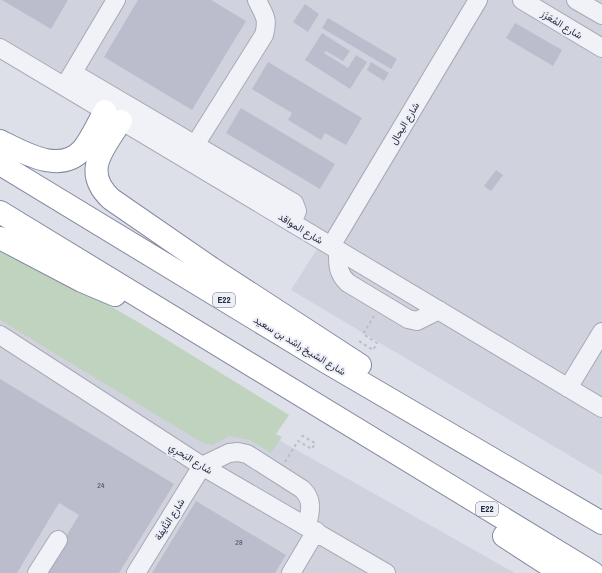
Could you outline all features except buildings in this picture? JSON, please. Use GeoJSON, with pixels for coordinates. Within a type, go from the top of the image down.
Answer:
{"type":"FeatureCollection","features":[{"type":"Feature","properties":{"kind":"highway"},"geometry":{"type":"LineString","coordinates":[[0,141],[20,152],[44,160],[67,160],[76,156],[113,116]]}},
{"type":"Feature","properties":{"kind":"highway"},"geometry":{"type":"LineString","coordinates":[[113,116],[97,161],[95,172],[102,191],[111,199],[211,268],[382,379],[416,404],[449,434]]}},
{"type":"Feature","properties":{"kind":"highway","name":"شارع الشيخ راشد بن سعيد"},"geometry":{"type":"LineString","coordinates":[[0,164],[308,350],[602,523]]}},
{"type":"Feature","properties":{"kind":"highway","name":"E22"},"geometry":{"type":"LineString","coordinates":[[0,212],[593,573]]}},
{"type":"Feature","properties":{"kind":"highway"},"geometry":{"type":"LineString","coordinates":[[0,238],[82,281],[195,330]]}},
{"type":"Feature","properties":{"kind":"highway"},"geometry":{"type":"LineString","coordinates":[[382,445],[410,471],[440,494],[561,573]]}},
{"type":"Feature","properties":{"kind":"street"},"geometry":{"type":"LineString","coordinates":[[116,0],[68,80],[195,145],[294,203],[297,211],[292,222]]}},
{"type":"Feature","properties":{"kind":"street"},"geometry":{"type":"LineString","coordinates":[[195,145],[264,35],[266,22],[265,16],[257,0]]}},
{"type":"Feature","properties":{"kind":"street","name":"شارع اليحال"},"geometry":{"type":"LineString","coordinates":[[334,248],[478,0]]}},
{"type":"Feature","properties":{"kind":"street","name":"شارع المُعَزَز"},"geometry":{"type":"LineString","coordinates":[[522,0],[602,48]]}},
{"type":"Feature","properties":{"kind":"street"},"geometry":{"type":"LineString","coordinates":[[576,0],[598,9]]}},
{"type":"Feature","properties":{"kind":"street","name":"شارع المواقد"},"geometry":{"type":"LineString","coordinates":[[0,48],[68,80],[113,116],[602,408]]}},
{"type":"Feature","properties":{"kind":"street"},"geometry":{"type":"LineString","coordinates":[[334,248],[339,272],[342,278],[412,321],[422,319],[439,310]]}},
{"type":"Feature","properties":{"kind":"street"},"geometry":{"type":"LineString","coordinates":[[568,388],[602,332]]}},
{"type":"Feature","properties":{"kind":"street","name":"شارع البَحرِي"},"geometry":{"type":"LineString","coordinates":[[0,334],[202,466],[386,573]]}},
{"type":"Feature","properties":{"kind":"street"},"geometry":{"type":"LineString","coordinates":[[202,466],[229,453],[238,452],[246,454],[278,473],[302,489],[308,495],[311,506],[311,529],[291,573]]}},
{"type":"Feature","properties":{"kind":"street","name":"شارع النَّايفة"},"geometry":{"type":"LineString","coordinates":[[136,573],[202,466]]}},
{"type":"Feature","properties":{"kind":"street"},"geometry":{"type":"LineString","coordinates":[[37,573],[58,540]]}},
{"type":"Feature","properties":{"kind":"path"},"geometry":{"type":"LineString","coordinates":[[359,341],[373,350],[378,343],[363,334],[382,303]]}},
{"type":"Feature","properties":{"kind":"path"},"geometry":{"type":"LineString","coordinates":[[278,473],[298,441],[312,449],[315,443],[301,435]]}},
{"type":"Feature","properties":{"kind":"shaded area"},"geometry":{"type":"Polygon","coordinates":[[[0,0],[602,0],[602,475],[291,290],[322,241],[0,48],[0,0]]]}},
{"type":"Feature","properties":{"kind":"shaded area"},"geometry":{"type":"Polygon","coordinates":[[[0,282],[2,284],[515,573],[0,573],[0,282]]]}},
{"type":"Feature","properties":{"kind":"green space"},"geometry":{"type":"Polygon","coordinates":[[[0,246],[61,278],[138,322],[289,415],[276,434],[282,437],[271,453],[250,440],[229,436],[213,445],[201,442],[0,320],[0,246]]]}}]}
